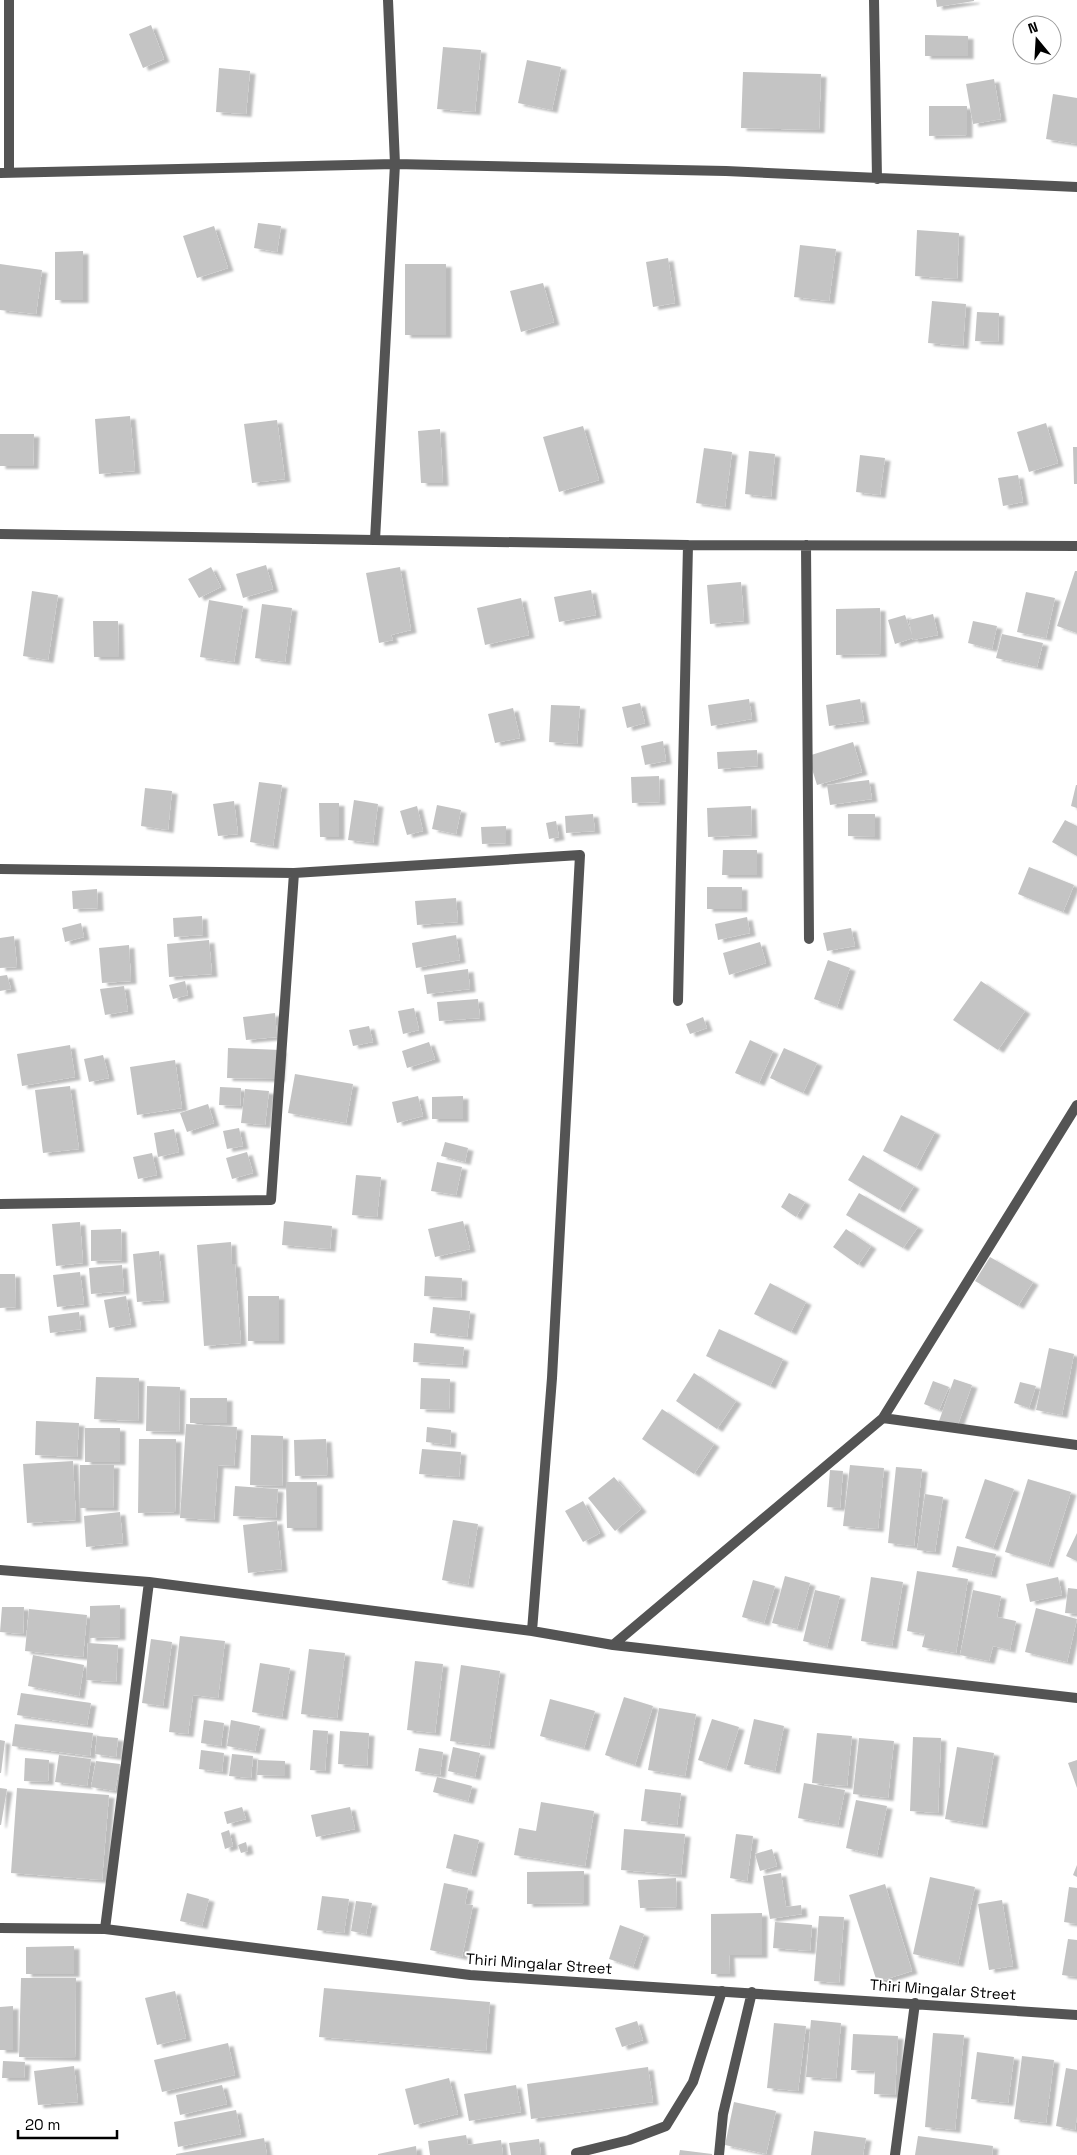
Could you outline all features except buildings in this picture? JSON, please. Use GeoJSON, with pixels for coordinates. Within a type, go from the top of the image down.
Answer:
{"type":"FeatureCollection","features":[{"type":"Feature","properties":{"kind":"street"},"geometry":{"type":"LineString","coordinates":[[8,0],[5,173],[395,164],[726,171],[1077,187]]}},
{"type":"Feature","properties":{"kind":"street"},"geometry":{"type":"LineString","coordinates":[[375,540],[395,164],[388,0]]}},
{"type":"Feature","properties":{"kind":"street"},"geometry":{"type":"LineString","coordinates":[[874,0],[877,179]]}},
{"type":"Feature","properties":{"kind":"street"},"geometry":{"type":"LineString","coordinates":[[0,534],[688,545],[1077,546]]}},
{"type":"Feature","properties":{"kind":"street"},"geometry":{"type":"LineString","coordinates":[[678,1001],[688,545]]}},
{"type":"Feature","properties":{"kind":"street"},"geometry":{"type":"LineString","coordinates":[[806,545],[809,940]]}},
{"type":"Feature","properties":{"kind":"street"},"geometry":{"type":"LineString","coordinates":[[0,869],[294,873],[580,855],[552,1378],[532,1632]]}},
{"type":"Feature","properties":{"kind":"street"},"geometry":{"type":"LineString","coordinates":[[0,1204],[271,1200],[294,873]]}},
{"type":"Feature","properties":{"kind":"street"},"geometry":{"type":"LineString","coordinates":[[614,1646],[883,1418],[1077,1105]]}},
{"type":"Feature","properties":{"kind":"street"},"geometry":{"type":"LineString","coordinates":[[883,1418],[1077,1444]]}},
{"type":"Feature","properties":{"kind":"street"},"geometry":{"type":"LineString","coordinates":[[0,1570],[149,1582],[532,1632],[614,1646],[1077,1698]]}},
{"type":"Feature","properties":{"kind":"street"},"geometry":{"type":"LineString","coordinates":[[105,1928],[149,1582]]}},
{"type":"Feature","properties":{"kind":"street","name":"Thiri Mingalar Street"},"geometry":{"type":"LineString","coordinates":[[0,1928],[105,1928],[470,1975],[752,1992],[1077,2015]]}},
{"type":"Feature","properties":{"kind":"street"},"geometry":{"type":"LineString","coordinates":[[576,2152],[629,2140],[666,2126],[693,2082],[722,1991]]}},
{"type":"Feature","properties":{"kind":"street"},"geometry":{"type":"LineString","coordinates":[[719,2155],[723,2114],[752,1992]]}},
{"type":"Feature","properties":{"kind":"street"},"geometry":{"type":"LineString","coordinates":[[895,2155],[914,2003]]}}]}
